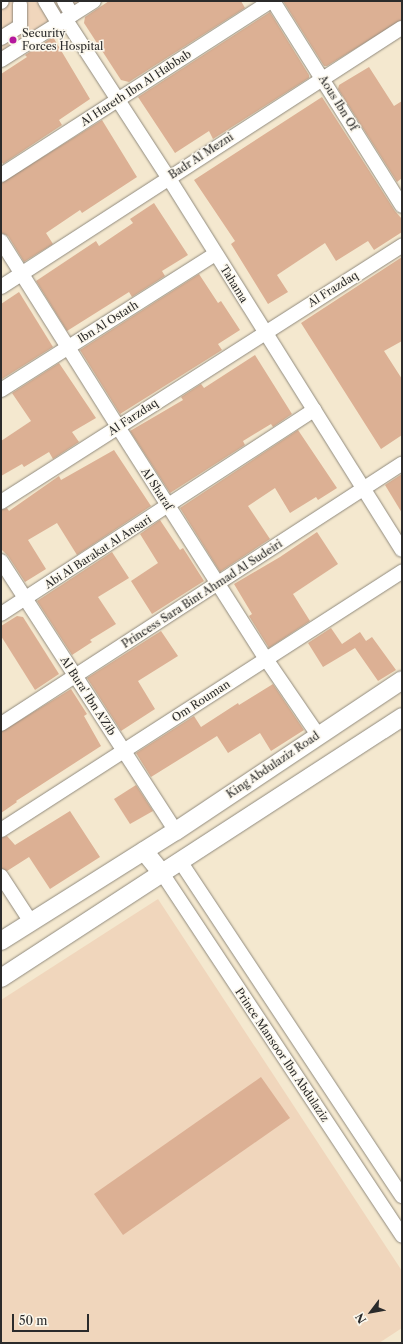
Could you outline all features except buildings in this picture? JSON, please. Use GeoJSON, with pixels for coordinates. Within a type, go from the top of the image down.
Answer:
{"type":"FeatureCollection","features":[{"type":"Feature","properties":{"kind":"main road","name":"King Abdulaziz Road"},"geometry":{"type":"LineString","coordinates":[[1,942],[176,831],[402,680]]}},
{"type":"Feature","properties":{"kind":"main road"},"geometry":{"type":"LineString","coordinates":[[1,978],[402,717]]}},
{"type":"Feature","properties":{"kind":"main road"},"geometry":{"type":"LineString","coordinates":[[137,855],[155,878]]}},
{"type":"Feature","properties":{"kind":"street"},"geometry":{"type":"LineString","coordinates":[[45,1],[66,19]]}},
{"type":"Feature","properties":{"kind":"street"},"geometry":{"type":"LineString","coordinates":[[64,1],[66,19]]}},
{"type":"Feature","properties":{"kind":"street"},"geometry":{"type":"LineString","coordinates":[[1,60],[94,1]]}},
{"type":"Feature","properties":{"kind":"street","name":"Aous Ibn Of"},"geometry":{"type":"LineString","coordinates":[[272,1],[402,206]]}},
{"type":"Feature","properties":{"kind":"street","name":"Al Hareth Ibn Al Habbab"},"geometry":{"type":"LineString","coordinates":[[1,175],[272,1]]}},
{"type":"Feature","properties":{"kind":"street"},"geometry":{"type":"LineString","coordinates":[[1,38],[20,26],[21,2]]}},
{"type":"Feature","properties":{"kind":"street","name":"Tahama"},"geometry":{"type":"LineString","coordinates":[[66,19],[168,177],[402,550]]}},
{"type":"Feature","properties":{"kind":"street","name":"Badr Al Mezni"},"geometry":{"type":"LineString","coordinates":[[1,286],[168,177],[402,28]]}},
{"type":"Feature","properties":{"kind":"street","name":"Al Sharaf"},"geometry":{"type":"LineString","coordinates":[[1,241],[266,659],[318,735]]}},
{"type":"Feature","properties":{"kind":"street","name":"Al Frazdaq"},"geometry":{"type":"LineString","coordinates":[[265,332],[402,246]]}},
{"type":"Feature","properties":{"kind":"street","name":"Ibn Al Ostath"},"geometry":{"type":"LineString","coordinates":[[1,390],[215,254]]}},
{"type":"Feature","properties":{"kind":"street","name":"Al Farzdaq"},"geometry":{"type":"LineString","coordinates":[[1,502],[265,332]]}},
{"type":"Feature","properties":{"kind":"street","name":"Abi Al Barakat Al Ansari"},"geometry":{"type":"LineString","coordinates":[[1,614],[314,410]]}},
{"type":"Feature","properties":{"kind":"street","name":"Princess Sara Bint Ahmad Al Sudeiri"},"geometry":{"type":"LineString","coordinates":[[1,724],[402,464]]}},
{"type":"Feature","properties":{"kind":"street","name":"Al Bura' Ibn A'Zib"},"geometry":{"type":"LineString","coordinates":[[1,561],[176,831]]}},
{"type":"Feature","properties":{"kind":"street","name":"Om Rouman"},"geometry":{"type":"LineString","coordinates":[[1,830],[402,572]]}},
{"type":"Feature","properties":{"kind":"street","name":"Prince Mansoor Ibn Abdulaziz"},"geometry":{"type":"LineString","coordinates":[[180,861],[402,1196]]}},
{"type":"Feature","properties":{"kind":"street"},"geometry":{"type":"LineString","coordinates":[[1,876],[31,922]]}},
{"type":"Feature","properties":{"kind":"street","name":"Prince Mansoor Ibn Abdulaziz"},"geometry":{"type":"LineString","coordinates":[[155,878],[275,1044],[402,1236]]}},
{"type":"Feature","properties":{"kind":"street"},"geometry":{"type":"LineString","coordinates":[[275,1044],[293,1032]]}},
{"type":"Feature","properties":{"kind":"street"},"geometry":{"type":"LineString","coordinates":[[346,1152],[365,1140]]}},
{"type":"Feature","properties":{"kind":"shaded area","name":"Security Forces Hospital"},"geometry":{"type":"Polygon","coordinates":[[[1,1],[86,1],[1,56],[1,1]]]}},
{"type":"Feature","properties":{"kind":"shaded area"},"geometry":{"type":"Polygon","coordinates":[[[158,899],[402,1271],[402,1328],[379,1343],[1,1343],[1,1000],[158,899]]]}},
{"type":"Feature","properties":{"kind":"place","name":"Security Forces Hospital"},"geometry":{"type":"Point","coordinates":[13,40]}}]}
